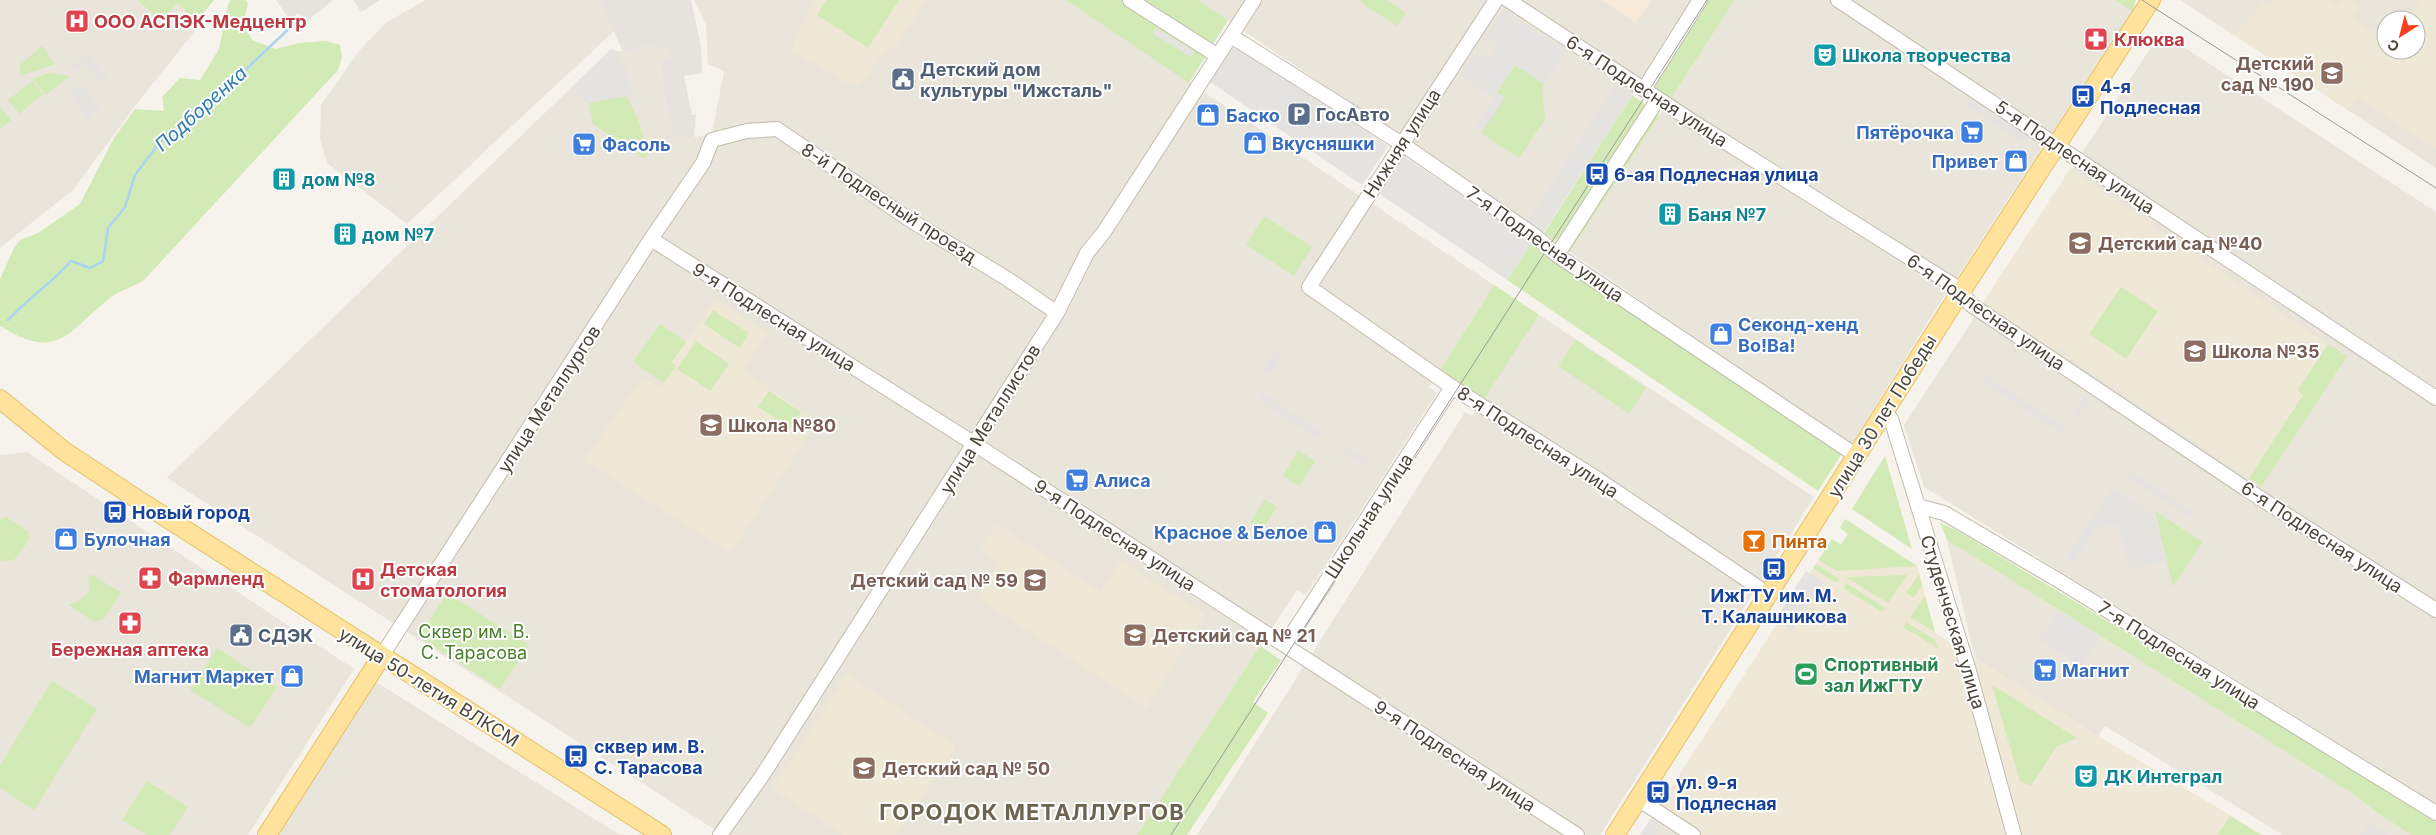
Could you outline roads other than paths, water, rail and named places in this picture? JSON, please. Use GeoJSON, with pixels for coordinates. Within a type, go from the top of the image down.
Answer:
{"type":"FeatureCollection","features":[{"type":"Feature","properties":{"kind":"main road","name":"улица 30 лет Победы"},"geometry":{"type":"LineString","coordinates":[[1615,835],[1884,412],[2151,0]]}},
{"type":"Feature","properties":{"kind":"main road","name":"улица 50-летия ВЛКСМ"},"geometry":{"type":"LineString","coordinates":[[0,399],[64,451],[382,657],[662,835]]}},
{"type":"Feature","properties":{"kind":"main road"},"geometry":{"type":"LineString","coordinates":[[267,835],[382,657]]}},
{"type":"Feature","properties":{"kind":"street"},"geometry":{"type":"LineString","coordinates":[[1130,0],[1218,56]]}},
{"type":"Feature","properties":{"kind":"street","name":"улица Металлистов"},"geometry":{"type":"LineString","coordinates":[[720,835],[762,776],[1057,313],[1087,253],[1104,232],[1254,0]]}},
{"type":"Feature","properties":{"kind":"street","name":"Нижняя улица"},"geometry":{"type":"LineString","coordinates":[[1309,287],[1496,0]]}},
{"type":"Feature","properties":{"kind":"street","name":"6-я Подлесная улица"},"geometry":{"type":"LineString","coordinates":[[1508,0],[1658,99],[1962,291],[1970,304],[2249,491],[2436,610]]}},
{"type":"Feature","properties":{"kind":"street"},"geometry":{"type":"LineString","coordinates":[[1644,89],[1700,0]]}},
{"type":"Feature","properties":{"kind":"street","name":"5-я Подлесная улица"},"geometry":{"type":"LineString","coordinates":[[1838,0],[2436,398]]}},
{"type":"Feature","properties":{"kind":"street","name":"7-я Подлесная улица"},"geometry":{"type":"LineString","coordinates":[[1231,36],[1402,144],[1534,235],[1557,254],[1857,456]]}},
{"type":"Feature","properties":{"kind":"street"},"geometry":{"type":"LineString","coordinates":[[1557,254],[1658,99]]}},
{"type":"Feature","properties":{"kind":"street","name":"8-й Подлесный проезд"},"geometry":{"type":"LineString","coordinates":[[712,140],[747,131],[777,129],[910,220],[1006,278],[1057,313]]}},
{"type":"Feature","properties":{"kind":"street","name":"улица Металлургов"},"geometry":{"type":"LineString","coordinates":[[382,657],[651,239],[703,163],[712,140]]}},
{"type":"Feature","properties":{"kind":"street","name":"9-я Подлесная улица"},"geometry":{"type":"LineString","coordinates":[[651,239],[973,443],[1577,835]]}},
{"type":"Feature","properties":{"kind":"street","name":"8-я Подлесная улица"},"geometry":{"type":"LineString","coordinates":[[1309,287],[1452,387],[1606,485],[1768,594]]}},
{"type":"Feature","properties":{"kind":"street","name":"Школьная улица"},"geometry":{"type":"LineString","coordinates":[[1285,645],[1452,387]]}},
{"type":"Feature","properties":{"kind":"street","name":"Студенческая улица"},"geometry":{"type":"LineString","coordinates":[[1884,412],[1892,419],[1970,671],[2014,835]]}},
{"type":"Feature","properties":{"kind":"street","name":"7-я Подлесная улица"},"geometry":{"type":"LineString","coordinates":[[1918,506],[1944,513],[2058,580],[2436,813]]}},
{"type":"Feature","properties":{"kind":"street"},"geometry":{"type":"LineString","coordinates":[[1638,799],[1693,835]]}},
{"type":"Feature","properties":{"kind":"waterway","name":"Подборенка"},"geometry":{"type":"LineString","coordinates":[[8,320],[71,261],[90,268],[103,261],[108,228],[125,207],[135,175],[160,142],[221,93],[297,21]]}},
{"type":"Feature","properties":{"kind":"tram line"},"geometry":{"type":"LineString","coordinates":[[1171,835],[1707,0]]}},
{"type":"Feature","properties":{"kind":"tram line"},"geometry":{"type":"LineString","coordinates":[[2142,0],[2436,188]]}},
{"type":"Feature","properties":{"kind":"place","name":"ООО АСПЭК-Медцентр"},"geometry":{"type":"Point","coordinates":[77,21]}},
{"type":"Feature","properties":{"kind":"place","name":"Клюква"},"geometry":{"type":"Point","coordinates":[2096,39]}},
{"type":"Feature","properties":{"kind":"place","name":"Школа творчества"},"geometry":{"type":"Point","coordinates":[1825,55]}},
{"type":"Feature","properties":{"kind":"place","name":"Детский сад № 190"},"geometry":{"type":"Point","coordinates":[2332,73]}},
{"type":"Feature","properties":{"kind":"place","name":"Детский дом культуры \"Ижсталь\""},"geometry":{"type":"Point","coordinates":[903,79]}},
{"type":"Feature","properties":{"kind":"place","name":"4-я Подлесная"},"geometry":{"type":"Point","coordinates":[2083,96]}},
{"type":"Feature","properties":{"kind":"place","name":"ГосАвто"},"geometry":{"type":"Point","coordinates":[1299,114]}},
{"type":"Feature","properties":{"kind":"place","name":"Баско"},"geometry":{"type":"Point","coordinates":[1208,115]}},
{"type":"Feature","properties":{"kind":"place","name":"Пятёрочка"},"geometry":{"type":"Point","coordinates":[1972,132]}},
{"type":"Feature","properties":{"kind":"place","name":"Вкусняшки"},"geometry":{"type":"Point","coordinates":[1255,143]}},
{"type":"Feature","properties":{"kind":"place","name":"Фасоль"},"geometry":{"type":"Point","coordinates":[584,144]}},
{"type":"Feature","properties":{"kind":"place","name":"Привет"},"geometry":{"type":"Point","coordinates":[2016,161]}},
{"type":"Feature","properties":{"kind":"place","name":"6-ая Подлесная улица"},"geometry":{"type":"Point","coordinates":[1597,174]}},
{"type":"Feature","properties":{"kind":"place","name":"дом №8"},"geometry":{"type":"Point","coordinates":[284,179]}},
{"type":"Feature","properties":{"kind":"place","name":"Баня №7"},"geometry":{"type":"Point","coordinates":[1670,214]}},
{"type":"Feature","properties":{"kind":"place","name":"дом №7"},"geometry":{"type":"Point","coordinates":[345,234]}},
{"type":"Feature","properties":{"kind":"place","name":"Детский сад №40"},"geometry":{"type":"Point","coordinates":[2080,243]}},
{"type":"Feature","properties":{"kind":"place","name":"Секонд-хенд Во!Ва!"},"geometry":{"type":"Point","coordinates":[1721,334]}},
{"type":"Feature","properties":{"kind":"place","name":"Школа №35"},"geometry":{"type":"Point","coordinates":[2195,351]}},
{"type":"Feature","properties":{"kind":"place","name":"Школа №80"},"geometry":{"type":"Point","coordinates":[711,425]}},
{"type":"Feature","properties":{"kind":"place","name":"Алиса"},"geometry":{"type":"Point","coordinates":[1077,480]}},
{"type":"Feature","properties":{"kind":"place","name":"Новый город"},"geometry":{"type":"Point","coordinates":[115,512]}},
{"type":"Feature","properties":{"kind":"place","name":"Красное & Белое"},"geometry":{"type":"Point","coordinates":[1325,532]}},
{"type":"Feature","properties":{"kind":"place","name":"Булочная"},"geometry":{"type":"Point","coordinates":[66,539]}},
{"type":"Feature","properties":{"kind":"place","name":"Пинта"},"geometry":{"type":"Point","coordinates":[1754,541]}},
{"type":"Feature","properties":{"kind":"place","name":"ИжГТУ им. М. Т. Калашникова"},"geometry":{"type":"Point","coordinates":[1774,569]}},
{"type":"Feature","properties":{"kind":"place","name":"Фармленд"},"geometry":{"type":"Point","coordinates":[150,578]}},
{"type":"Feature","properties":{"kind":"place","name":"Детская стоматология"},"geometry":{"type":"Point","coordinates":[363,579]}},
{"type":"Feature","properties":{"kind":"place","name":"Детский сад № 59"},"geometry":{"type":"Point","coordinates":[1035,580]}},
{"type":"Feature","properties":{"kind":"place","name":"Бережная аптека"},"geometry":{"type":"Point","coordinates":[130,623]}},
{"type":"Feature","properties":{"kind":"place","name":"СДЭК"},"geometry":{"type":"Point","coordinates":[241,635]}},
{"type":"Feature","properties":{"kind":"place","name":"Детский сад № 21"},"geometry":{"type":"Point","coordinates":[1135,635]}},
{"type":"Feature","properties":{"kind":"place","name":"Магнит"},"geometry":{"type":"Point","coordinates":[2045,670]}},
{"type":"Feature","properties":{"kind":"place","name":"Спортивный зал ИжГТУ"},"geometry":{"type":"Point","coordinates":[1806,674]}},
{"type":"Feature","properties":{"kind":"place","name":"Магнит Маркет"},"geometry":{"type":"Point","coordinates":[292,676]}},
{"type":"Feature","properties":{"kind":"place","name":"сквер им. В. С. Тарасова"},"geometry":{"type":"Point","coordinates":[576,756]}},
{"type":"Feature","properties":{"kind":"place","name":"Детский сад № 50"},"geometry":{"type":"Point","coordinates":[864,768]}},
{"type":"Feature","properties":{"kind":"place","name":"ДК Интеграл"},"geometry":{"type":"Point","coordinates":[2086,776]}},
{"type":"Feature","properties":{"kind":"place","name":"ул. 9-я Подлесная"},"geometry":{"type":"Point","coordinates":[1658,792]}},
{"type":"Feature","properties":{"kind":"district","name":"ГОРОДОК МЕТАЛЛУРГОВ"},"geometry":{"type":"Point","coordinates":[1032,812]}},
{"type":"Feature","properties":{"kind":"park label","name":"Сквер им. В. С. Тарасова"},"geometry":{"type":"Point","coordinates":[474,641]}}]}
